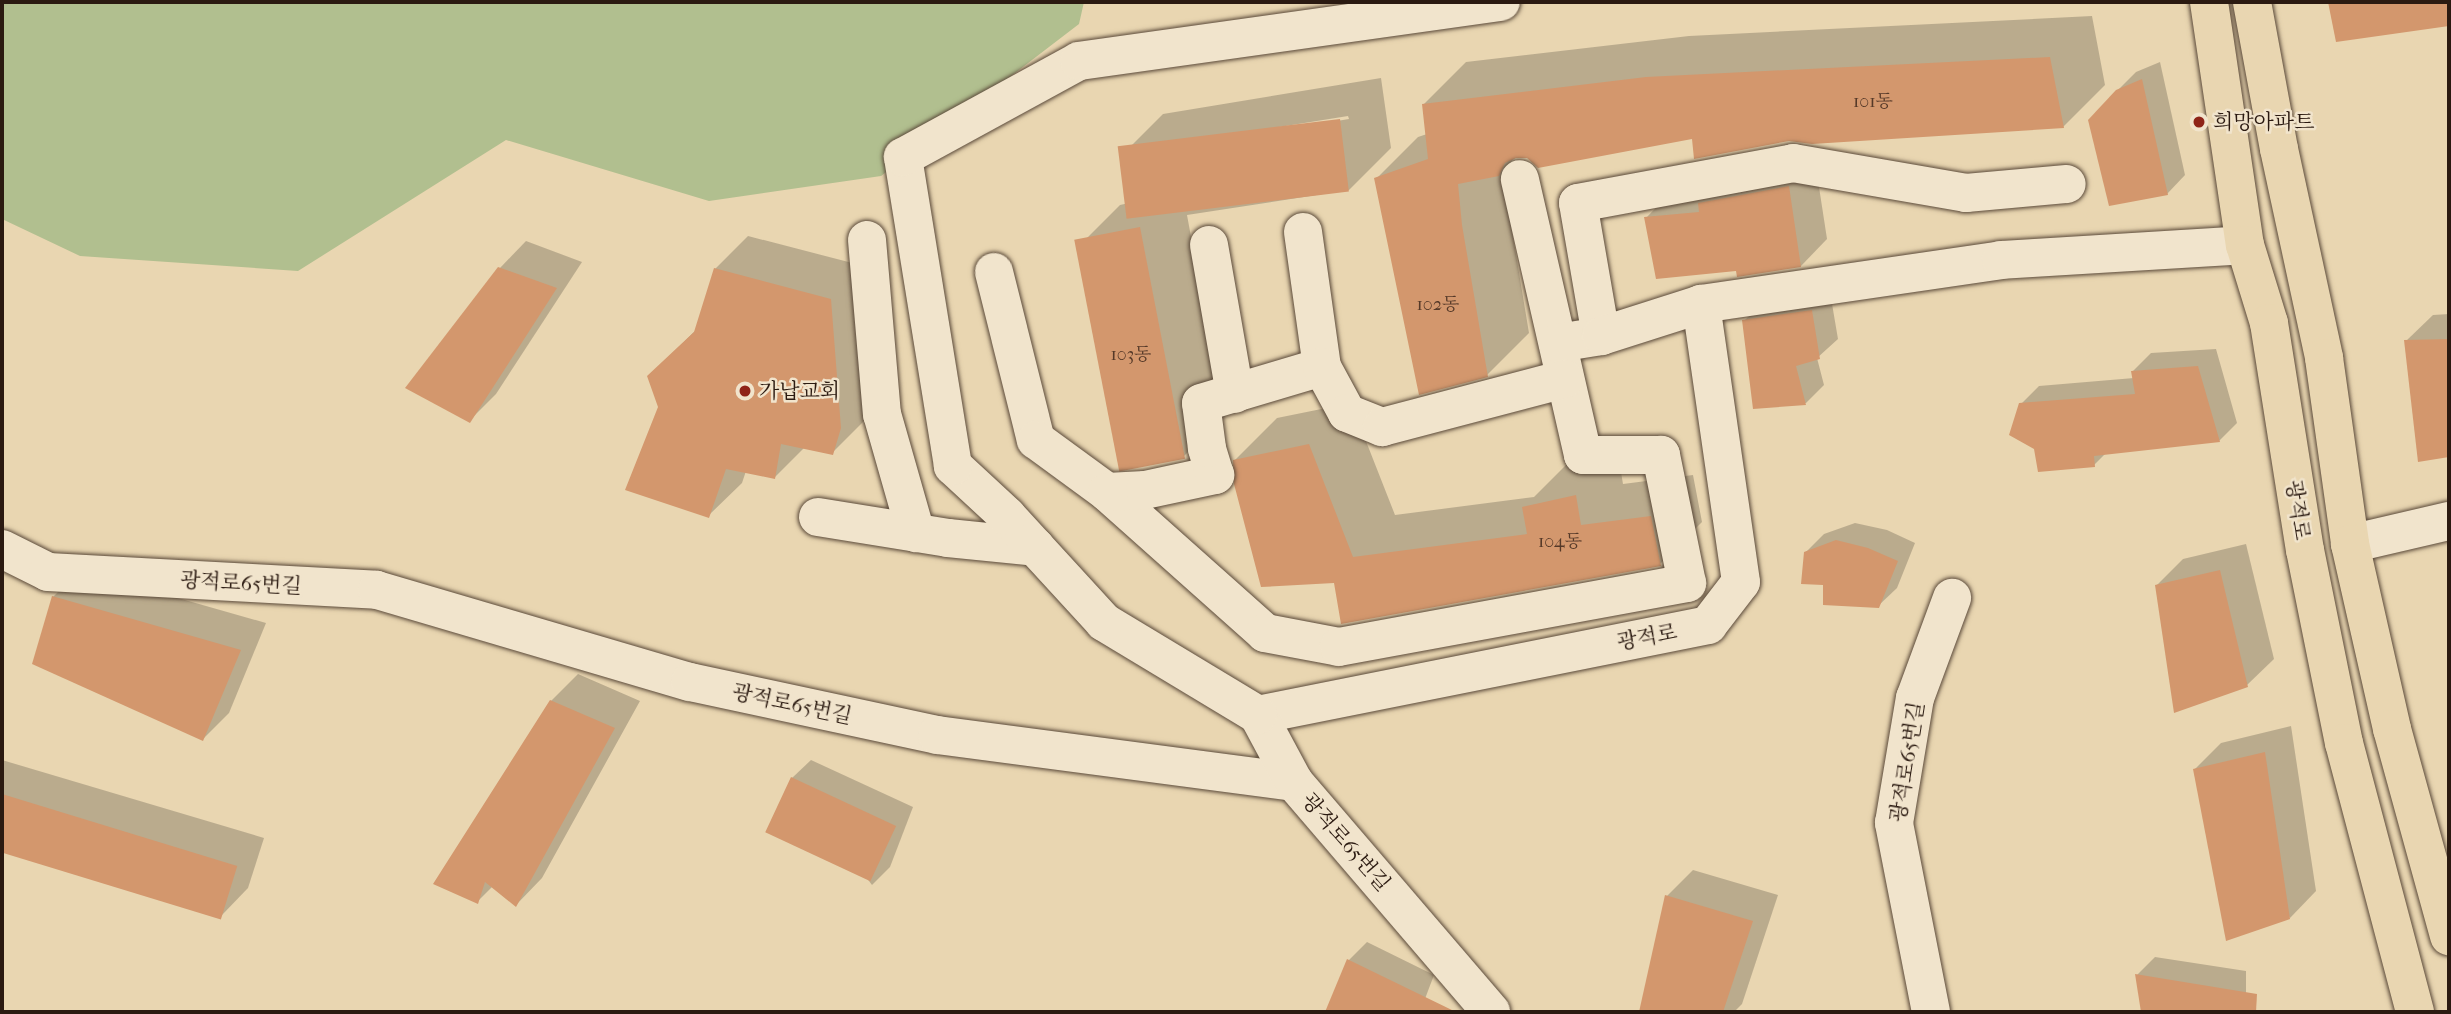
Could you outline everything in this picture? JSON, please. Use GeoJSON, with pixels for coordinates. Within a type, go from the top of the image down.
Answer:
{"type":"FeatureCollection","features":[{"type":"Feature","properties":{"kind":"main road","name":"광적로"},"geometry":{"type":"LineString","coordinates":[[2209,2],[2245,245],[2269,323],[2305,551],[2344,743],[2415,1012]]}},
{"type":"Feature","properties":{"kind":"main road"},"geometry":{"type":"LineString","coordinates":[[2252,2],[2278,149],[2324,358],[2350,544],[2392,729],[2449,936]]}},
{"type":"Feature","properties":{"kind":"street"},"geometry":{"type":"LineString","coordinates":[[1294,782],[1258,715],[1104,622],[1036,547],[953,466],[903,157],[1079,61],[1501,2]]}},
{"type":"Feature","properties":{"kind":"street"},"geometry":{"type":"LineString","coordinates":[[1601,336],[1578,203],[1793,163],[1966,193],[2067,184]]}},
{"type":"Feature","properties":{"kind":"street"},"geometry":{"type":"LineString","coordinates":[[994,272],[1036,440],[1107,492],[1265,633],[1339,647],[1687,583],[1661,455],[1583,455],[1520,179]]}},
{"type":"Feature","properties":{"kind":"street"},"geometry":{"type":"LineString","coordinates":[[1303,232],[1322,367],[1347,413],[1382,427],[1562,361],[1601,336],[1700,304],[2001,260],[2245,245]]}},
{"type":"Feature","properties":{"kind":"street"},"geometry":{"type":"LineString","coordinates":[[867,240],[882,414],[916,533]]}},
{"type":"Feature","properties":{"kind":"street"},"geometry":{"type":"LineString","coordinates":[[1209,245],[1236,394]]}},
{"type":"Feature","properties":{"kind":"street","name":"광적로"},"geometry":{"type":"LineString","coordinates":[[1258,715],[1708,625],[1741,582],[1700,304]]}},
{"type":"Feature","properties":{"kind":"street"},"geometry":{"type":"LineString","coordinates":[[1107,492],[1145,490],[1215,475],[1207,448],[1201,403],[1322,367]]}},
{"type":"Feature","properties":{"kind":"street"},"geometry":{"type":"LineString","coordinates":[[818,517],[916,533],[1036,547]]}},
{"type":"Feature","properties":{"kind":"street"},"geometry":{"type":"LineString","coordinates":[[2350,544],[2449,521]]}},
{"type":"Feature","properties":{"kind":"street","name":"광적로65번길"},"geometry":{"type":"LineString","coordinates":[[2,549],[48,572],[377,590],[690,682],[924,732],[1294,782],[1491,1012]]}},
{"type":"Feature","properties":{"kind":"street","name":"광적로65번길"},"geometry":{"type":"LineString","coordinates":[[1931,1012],[1894,823],[1916,698],[1952,598]]}},
{"type":"Feature","properties":{"kind":"green space"},"geometry":{"type":"Polygon","coordinates":[[[2,2],[1084,2],[1079,24],[881,176],[709,201],[506,140],[298,271],[80,256],[2,219],[2,2]]]}},
{"type":"Feature","properties":{"kind":"building"},"geometry":{"type":"Polygon","coordinates":[[[2328,2],[2449,2],[2449,26],[2336,42],[2328,2]]]}},
{"type":"Feature","properties":{"kind":"building"},"geometry":{"type":"Polygon","coordinates":[[[2050,57],[2064,128],[1812,144],[1789,141],[1694,159],[1692,139],[1538,168],[1527,158],[1516,158],[1505,163],[1499,176],[1458,184],[1462,225],[1488,377],[1419,395],[1374,178],[1428,159],[1422,104],[1646,77],[2050,57]]]}},
{"type":"Feature","properties":{"kind":"building"},"geometry":{"type":"Polygon","coordinates":[[[2142,79],[2168,195],[2109,206],[2088,120],[2116,90],[2142,79]]]}},
{"type":"Feature","properties":{"kind":"building"},"geometry":{"type":"Polygon","coordinates":[[[1340,119],[1349,191],[1127,219],[1118,146],[1340,119]]]}},
{"type":"Feature","properties":{"kind":"building"},"geometry":{"type":"Polygon","coordinates":[[[1789,186],[1801,267],[1737,277],[1736,271],[1656,279],[1644,217],[1699,212],[1698,203],[1789,186]]]}},
{"type":"Feature","properties":{"kind":"building"},"geometry":{"type":"Polygon","coordinates":[[[1140,227],[1185,459],[1119,471],[1074,240],[1140,227]]]}},
{"type":"Feature","properties":{"kind":"building"},"geometry":{"type":"Polygon","coordinates":[[[498,267],[557,288],[470,423],[405,388],[498,267]]]}},
{"type":"Feature","properties":{"kind":"building","name":"가납교회"},"geometry":{"type":"Polygon","coordinates":[[[714,268],[831,299],[841,428],[833,455],[781,444],[775,479],[726,469],[709,518],[625,490],[658,407],[647,376],[694,332],[714,268]]]}},
{"type":"Feature","properties":{"kind":"building"},"geometry":{"type":"Polygon","coordinates":[[[1812,310],[1820,359],[1796,366],[1806,405],[1753,409],[1742,320],[1812,310]]]}},
{"type":"Feature","properties":{"kind":"building"},"geometry":{"type":"Polygon","coordinates":[[[2449,339],[2449,457],[2418,462],[2404,340],[2449,339]]]}},
{"type":"Feature","properties":{"kind":"building"},"geometry":{"type":"Polygon","coordinates":[[[2198,366],[2220,442],[2094,456],[2095,467],[2038,472],[2034,449],[2009,435],[2019,403],[2135,394],[2131,371],[2198,366]]]}},
{"type":"Feature","properties":{"kind":"building"},"geometry":{"type":"Polygon","coordinates":[[[1309,444],[1353,557],[1527,534],[1522,507],[1576,495],[1581,525],[1651,516],[1661,566],[1341,624],[1334,583],[1261,587],[1234,484],[1233,460],[1309,444]]]}},
{"type":"Feature","properties":{"kind":"building"},"geometry":{"type":"Polygon","coordinates":[[[1836,540],[1868,548],[1898,561],[1879,608],[1823,605],[1823,585],[1801,584],[1804,552],[1836,540]]]}},
{"type":"Feature","properties":{"kind":"building"},"geometry":{"type":"Polygon","coordinates":[[[2220,570],[2248,687],[2174,713],[2155,585],[2220,570]]]}},
{"type":"Feature","properties":{"kind":"building"},"geometry":{"type":"Polygon","coordinates":[[[52,596],[241,650],[203,741],[32,664],[52,596]]]}},
{"type":"Feature","properties":{"kind":"building"},"geometry":{"type":"Polygon","coordinates":[[[550,700],[615,728],[516,907],[485,882],[478,904],[433,884],[550,700]]]}},
{"type":"Feature","properties":{"kind":"building"},"geometry":{"type":"Polygon","coordinates":[[[2265,752],[2290,919],[2226,941],[2193,769],[2265,752]]]}},
{"type":"Feature","properties":{"kind":"building"},"geometry":{"type":"Polygon","coordinates":[[[791,777],[896,826],[870,881],[765,832],[791,777]]]}},
{"type":"Feature","properties":{"kind":"building"},"geometry":{"type":"Polygon","coordinates":[[[2,794],[237,866],[221,919],[2,853],[2,794]]]}},
{"type":"Feature","properties":{"kind":"building"},"geometry":{"type":"Polygon","coordinates":[[[1665,895],[1753,921],[1723,1012],[1639,1012],[1665,895]]]}},
{"type":"Feature","properties":{"kind":"building"},"geometry":{"type":"Polygon","coordinates":[[[1347,959],[1456,1012],[1325,1012],[1347,959]]]}},
{"type":"Feature","properties":{"kind":"building"},"geometry":{"type":"Polygon","coordinates":[[[2135,974],[2257,994],[2256,1012],[2141,1012],[2135,974]]]}},
{"type":"Feature","properties":{"kind":"place","name":"희망아파트"},"geometry":{"type":"Point","coordinates":[2199,122]}},
{"type":"Feature","properties":{"kind":"place","name":"가납교회"},"geometry":{"type":"Point","coordinates":[745,391]}}]}
